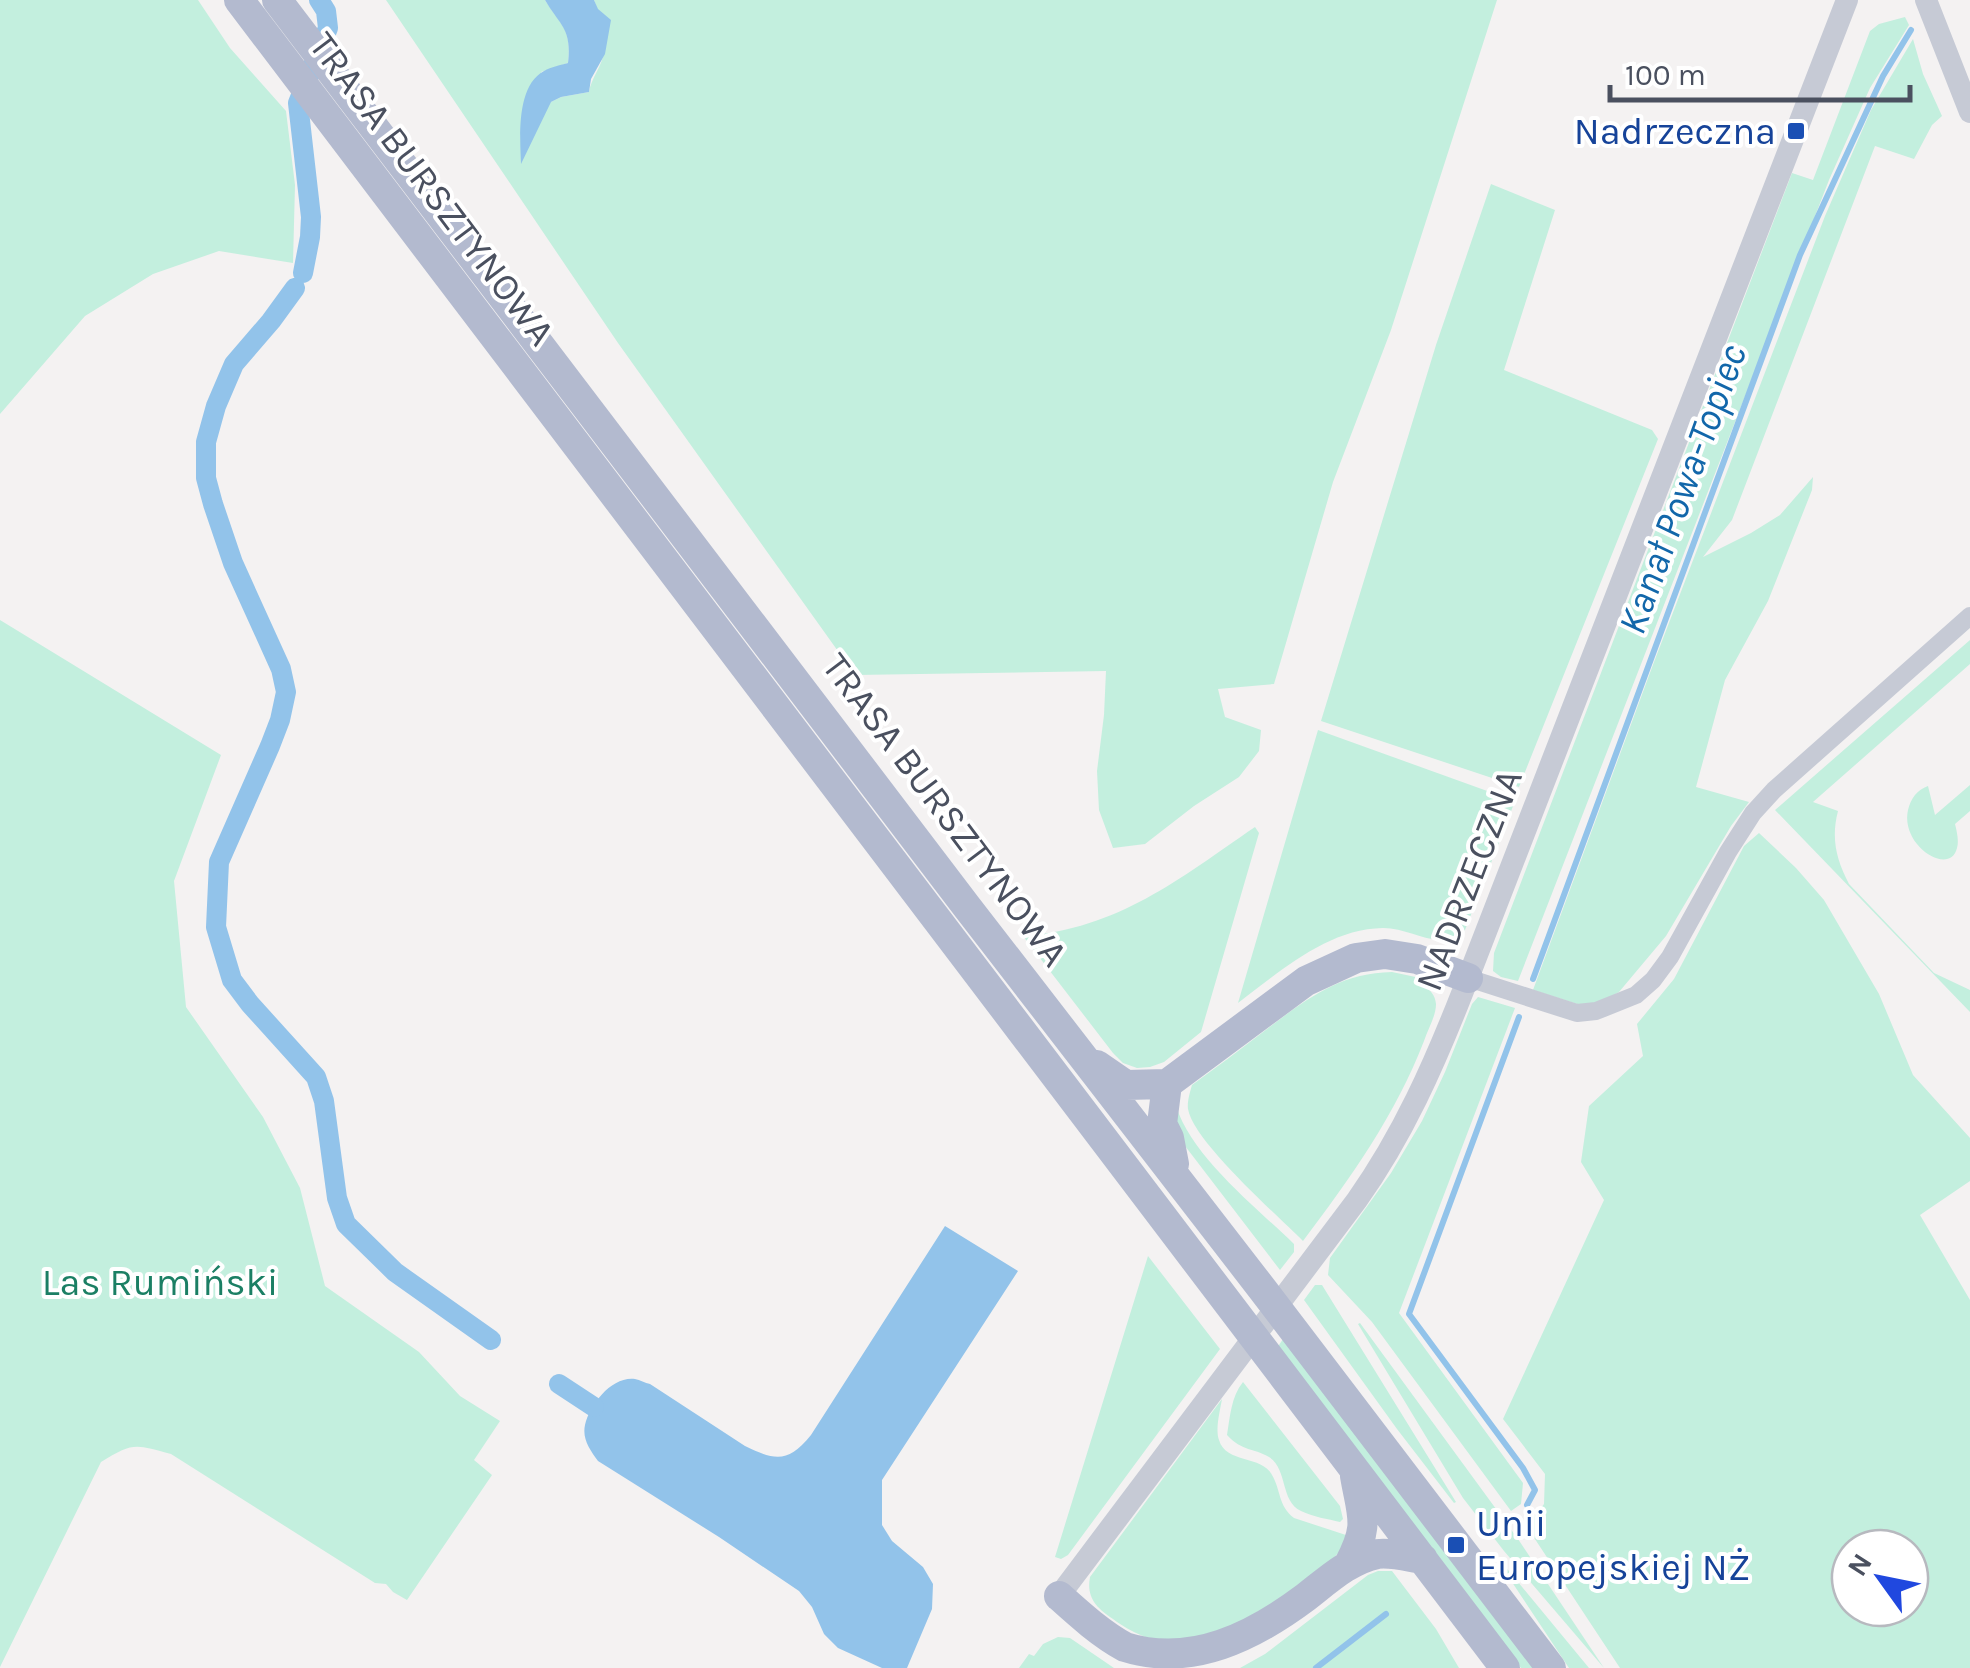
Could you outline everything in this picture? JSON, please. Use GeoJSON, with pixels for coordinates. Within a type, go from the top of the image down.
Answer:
{"type":"FeatureCollection","features":[{"type":"Feature","properties":{"kind":"main road","name":"TRASA BURSZTYNOWA"},"geometry":{"type":"LineString","coordinates":[[239,0],[1505,1668]]}},
{"type":"Feature","properties":{"kind":"main road","name":"TRASA BURSZTYNOWA"},"geometry":{"type":"LineString","coordinates":[[277,0],[1550,1668]]}},
{"type":"Feature","properties":{"kind":"main road"},"geometry":{"type":"LineString","coordinates":[[1082,1055],[1126,1085],[1168,1084],[1306,981],[1356,958],[1385,954],[1417,959],[1468,978]]}},
{"type":"Feature","properties":{"kind":"main road"},"geometry":{"type":"LineString","coordinates":[[1168,1084],[1162,1124],[1169,1138],[1176,1178]]}},
{"type":"Feature","properties":{"kind":"main road"},"geometry":{"type":"LineString","coordinates":[[1349,1564],[1359,1546],[1364,1518],[1354,1471]]}},
{"type":"Feature","properties":{"kind":"main road"},"geometry":{"type":"LineString","coordinates":[[1058,1596],[1088,1622],[1143,1655],[1199,1658],[1234,1646],[1268,1625],[1349,1564],[1379,1554],[1423,1560]]}},
{"type":"Feature","properties":{"kind":"street","name":"NADRZECZNA"},"geometry":{"type":"LineString","coordinates":[[1058,1596],[1368,1185],[1418,1099],[1847,0]]}},
{"type":"Feature","properties":{"kind":"street"},"geometry":{"type":"LineString","coordinates":[[1926,0],[1970,112]]}},
{"type":"Feature","properties":{"kind":"street"},"geometry":{"type":"LineString","coordinates":[[1468,978],[1577,1013],[1596,1011],[1636,995],[1670,957],[1753,813],[1970,616]]}},
{"type":"Feature","properties":{"kind":"green space"},"geometry":{"type":"Polygon","coordinates":[[[0,0],[198,0],[230,48],[286,111],[295,185],[293,263],[219,251],[153,274],[85,316],[0,414],[0,0]]]}},
{"type":"Feature","properties":{"kind":"green space"},"geometry":{"type":"Polygon","coordinates":[[[386,0],[545,0],[564,28],[568,42],[568,63],[541,72],[551,102],[589,92],[604,51],[594,0],[1497,0],[1391,330],[1333,482],[1274,684],[1218,689],[1225,717],[1261,730],[1259,751],[1239,777],[1145,844],[1113,848],[1099,810],[1097,771],[1106,671],[855,675],[618,343],[386,0]]]}},
{"type":"Feature","properties":{"kind":"green space"},"geometry":{"type":"Polygon","coordinates":[[[1905,17],[1909,25],[1870,88],[1829,180],[1518,981],[1501,977],[1493,971],[1494,953],[1792,173],[1813,180],[1870,31],[1879,24],[1905,17]]]}},
{"type":"Feature","properties":{"kind":"green space"},"geometry":{"type":"Polygon","coordinates":[[[1913,39],[1942,116],[1932,125],[1914,159],[1875,146],[1732,520],[1703,557],[1780,515],[1813,477],[1812,490],[1768,601],[1725,680],[1696,787],[1749,802],[1666,936],[1619,992],[1590,1008],[1533,990],[1825,216],[1871,110],[1913,39]]]}},
{"type":"Feature","properties":{"kind":"green space"},"geometry":{"type":"Polygon","coordinates":[[[1491,184],[1555,210],[1504,370],[1652,430],[1658,439],[1519,787],[1321,721],[1436,345],[1491,184]]]}},
{"type":"Feature","properties":{"kind":"green space","name":"Las Rumiński"},"geometry":{"type":"Polygon","coordinates":[[[0,620],[221,755],[174,881],[186,1007],[263,1117],[300,1188],[325,1286],[419,1352],[460,1396],[500,1421],[474,1460],[492,1475],[407,1600],[171,1454],[134,1447],[101,1462],[0,1667],[0,620]]]}},
{"type":"Feature","properties":{"kind":"green space"},"geometry":{"type":"Polygon","coordinates":[[[1970,640],[1970,664],[1813,802],[1838,811],[1836,848],[1849,884],[1934,973],[1970,990],[1970,1012],[1775,810],[1970,640]]]}},
{"type":"Feature","properties":{"kind":"green space"},"geometry":{"type":"Polygon","coordinates":[[[1318,730],[1515,801],[1465,930],[1445,939],[1383,928],[1343,936],[1288,965],[1238,1003],[1318,730]]]}},
{"type":"Feature","properties":{"kind":"green space"},"geometry":{"type":"Polygon","coordinates":[[[1970,785],[1970,811],[1955,824],[1957,848],[1953,856],[1936,858],[1911,835],[1908,810],[1913,798],[1928,786],[1935,815],[1970,785]]]}},
{"type":"Feature","properties":{"kind":"green space"},"geometry":{"type":"Polygon","coordinates":[[[1255,827],[1259,833],[1201,1032],[1164,1062],[1137,1068],[1123,1063],[1023,936],[1089,923],[1118,912],[1173,882],[1255,827]]]}},
{"type":"Feature","properties":{"kind":"green space"},"geometry":{"type":"Polygon","coordinates":[[[1759,833],[1824,900],[1879,994],[1913,1075],[1970,1138],[1970,1181],[1920,1215],[1970,1300],[1970,1668],[1620,1668],[1527,1527],[1544,1504],[1545,1474],[1503,1419],[1604,1200],[1581,1162],[1589,1106],[1643,1056],[1637,1024],[1674,979],[1744,846],[1759,833]]]}},
{"type":"Feature","properties":{"kind":"green space"},"geometry":{"type":"Polygon","coordinates":[[[1392,972],[1425,979],[1423,985],[1432,993],[1436,1009],[1413,1068],[1386,1120],[1303,1241],[1205,1140],[1188,1109],[1192,1085],[1325,990],[1356,977],[1392,972]]]}},
{"type":"Feature","properties":{"kind":"green space"},"geometry":{"type":"Polygon","coordinates":[[[1478,997],[1515,1008],[1399,1313],[1523,1483],[1521,1504],[1511,1511],[1372,1322],[1328,1275],[1330,1258],[1391,1173],[1422,1121],[1478,997]]]}},
{"type":"Feature","properties":{"kind":"green space"},"geometry":{"type":"Polygon","coordinates":[[[1176,1106],[1184,1125],[1210,1162],[1294,1244],[1294,1252],[1280,1270],[1182,1142],[1176,1106]]]}},
{"type":"Feature","properties":{"kind":"green space"},"geometry":{"type":"Polygon","coordinates":[[[1148,1256],[1220,1349],[1068,1555],[1061,1559],[1055,1557],[1148,1256]]]}},
{"type":"Feature","properties":{"kind":"green space"},"geometry":{"type":"Polygon","coordinates":[[[1315,1285],[1322,1285],[1456,1502],[1397,1429],[1304,1300],[1315,1285]]]}},
{"type":"Feature","properties":{"kind":"green space"},"geometry":{"type":"Polygon","coordinates":[[[1360,1323],[1518,1539],[1604,1668],[1463,1498],[1360,1323]]]}},
{"type":"Feature","properties":{"kind":"green space"},"geometry":{"type":"Polygon","coordinates":[[[1283,1339],[1534,1668],[1521,1668],[1277,1348],[1283,1339]]]}},
{"type":"Feature","properties":{"kind":"green space"},"geometry":{"type":"Polygon","coordinates":[[[1243,1382],[1340,1506],[1340,1522],[1310,1515],[1294,1506],[1275,1462],[1227,1435],[1233,1401],[1243,1382]]]}},
{"type":"Feature","properties":{"kind":"green space"},"geometry":{"type":"Polygon","coordinates":[[[1222,1399],[1218,1431],[1223,1448],[1267,1469],[1285,1508],[1294,1518],[1349,1536],[1342,1549],[1322,1568],[1247,1621],[1191,1641],[1176,1643],[1147,1638],[1102,1611],[1091,1597],[1090,1577],[1222,1399]]]}},
{"type":"Feature","properties":{"kind":"green space"},"geometry":{"type":"Polygon","coordinates":[[[1499,1559],[1589,1668],[1569,1668],[1499,1559]]]}},
{"type":"Feature","properties":{"kind":"green space"},"geometry":{"type":"Polygon","coordinates":[[[1378,1571],[1392,1571],[1436,1629],[1459,1668],[1240,1668],[1265,1654],[1378,1571]]]}},
{"type":"Feature","properties":{"kind":"green space"},"geometry":{"type":"Polygon","coordinates":[[[1058,1637],[1070,1638],[1114,1668],[1019,1668],[1029,1654],[1034,1656],[1043,1644],[1058,1637]]]}},
{"type":"Feature","properties":{"kind":"water"},"geometry":{"type":"Polygon","coordinates":[[[545,0],[594,0],[611,20],[605,54],[591,79],[589,92],[551,102],[521,164],[522,113],[528,88],[544,71],[568,63],[566,35],[545,0]]]}},
{"type":"Feature","properties":{"kind":"water"},"geometry":{"type":"Polygon","coordinates":[[[945,1226],[1018,1271],[882,1480],[882,1525],[892,1541],[923,1567],[933,1584],[932,1609],[907,1668],[882,1668],[838,1648],[824,1634],[812,1607],[799,1591],[598,1461],[584,1430],[603,1393],[618,1382],[635,1379],[650,1384],[745,1446],[765,1455],[788,1455],[811,1435],[945,1226]]]}},
{"type":"Feature","properties":{"kind":"waterway"},"geometry":{"type":"LineString","coordinates":[[303,273],[311,217],[298,103],[328,28],[326,11],[319,0]]}},
{"type":"Feature","properties":{"kind":"waterway","name":"Kanał Powa-Topiec"},"geometry":{"type":"LineString","coordinates":[[1533,979],[1800,255],[1883,76],[1911,30]]}},
{"type":"Feature","properties":{"kind":"waterway"},"geometry":{"type":"LineString","coordinates":[[295,288],[234,364],[206,442],[206,478],[213,504],[233,563],[281,669],[286,692],[270,746],[219,862],[216,927],[232,980],[316,1077],[324,1101],[337,1198],[346,1224],[395,1272],[491,1340]]}},
{"type":"Feature","properties":{"kind":"waterway","name":"Kanał Powa-Topiec"},"geometry":{"type":"LineString","coordinates":[[1519,1017],[1409,1314],[1523,1468],[1535,1490],[1527,1505]]}},
{"type":"Feature","properties":{"kind":"waterway"},"geometry":{"type":"LineString","coordinates":[[559,1384],[594,1407]]}},
{"type":"Feature","properties":{"kind":"waterway","name":"Kanał Powa-Topiec"},"geometry":{"type":"LineString","coordinates":[[1316,1668],[1386,1614]]}},
{"type":"Feature","properties":{"kind":"place","name":"Nadrzeczna"},"geometry":{"type":"Point","coordinates":[1796,131]}},
{"type":"Feature","properties":{"kind":"place","name":"Unii Europejskiej NŻ"},"geometry":{"type":"Point","coordinates":[1456,1545]}}]}
